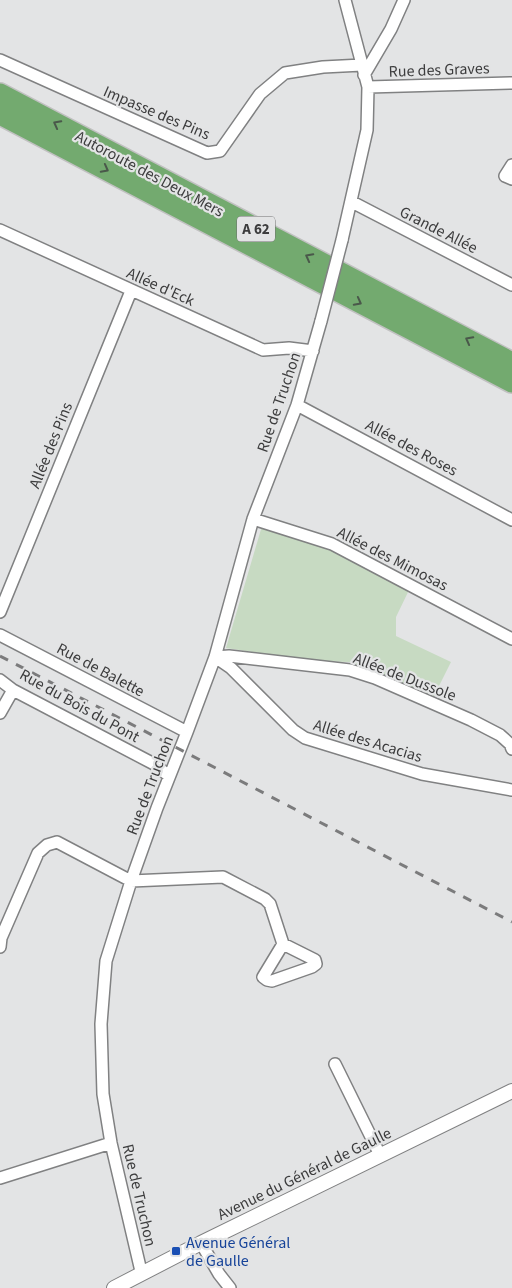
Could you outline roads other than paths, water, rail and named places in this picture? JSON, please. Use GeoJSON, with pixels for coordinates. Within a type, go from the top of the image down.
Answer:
{"type":"FeatureCollection","features":[{"type":"Feature","properties":{"kind":"highway","name":"Autoroute des Deux Mers"},"geometry":{"type":"LineString","coordinates":[[0,94],[512,363]]}},
{"type":"Feature","properties":{"kind":"highway","name":"Autoroute des Deux Mers"},"geometry":{"type":"LineString","coordinates":[[0,114],[512,382]]}},
{"type":"Feature","properties":{"kind":"street"},"geometry":{"type":"LineString","coordinates":[[344,0],[368,87],[367,130],[352,202]]}},
{"type":"Feature","properties":{"kind":"street"},"geometry":{"type":"LineString","coordinates":[[363,70],[391,29],[404,0]]}},
{"type":"Feature","properties":{"kind":"street","name":"Impasse des Pins"},"geometry":{"type":"LineString","coordinates":[[0,60],[207,153],[220,151],[260,94],[285,73],[323,67],[363,70]]}},
{"type":"Feature","properties":{"kind":"street","name":"Rue des Graves"},"geometry":{"type":"LineString","coordinates":[[368,87],[512,83]]}},
{"type":"Feature","properties":{"kind":"street"},"geometry":{"type":"LineString","coordinates":[[512,166],[505,176],[512,179]]}},
{"type":"Feature","properties":{"kind":"street","name":"Rue de Truchon"},"geometry":{"type":"LineString","coordinates":[[143,1272],[140,1267],[111,1143],[103,1094],[101,1024],[106,961],[131,881],[215,657],[253,519],[297,405],[352,202]]}},
{"type":"Feature","properties":{"kind":"street","name":"Grande Allée"},"geometry":{"type":"LineString","coordinates":[[352,202],[512,285]]}},
{"type":"Feature","properties":{"kind":"street","name":"Allée d'Eck"},"geometry":{"type":"LineString","coordinates":[[0,230],[263,350],[288,348],[313,351]]}},
{"type":"Feature","properties":{"kind":"street","name":"Allée des Pins"},"geometry":{"type":"LineString","coordinates":[[0,612],[131,291]]}},
{"type":"Feature","properties":{"kind":"street","name":"Allée des Roses"},"geometry":{"type":"LineString","coordinates":[[297,405],[512,520]]}},
{"type":"Feature","properties":{"kind":"street","name":"Allée des Mimosas"},"geometry":{"type":"LineString","coordinates":[[253,519],[332,544],[512,639]]}},
{"type":"Feature","properties":{"kind":"street","name":"Rue de Balette"},"geometry":{"type":"LineString","coordinates":[[0,635],[187,732]]}},
{"type":"Feature","properties":{"kind":"street","name":"Allée de Dussole"},"geometry":{"type":"LineString","coordinates":[[215,657],[230,656],[350,670],[375,678],[471,720],[500,735],[510,744],[512,749]]}},
{"type":"Feature","properties":{"kind":"street","name":"Allée des Acacias"},"geometry":{"type":"LineString","coordinates":[[215,657],[231,668],[293,730],[305,738],[422,774],[512,790]]}},
{"type":"Feature","properties":{"kind":"street","name":"Rue du Bois du Pont"},"geometry":{"type":"LineString","coordinates":[[0,680],[13,690],[154,764],[169,776]]}},
{"type":"Feature","properties":{"kind":"street"},"geometry":{"type":"LineString","coordinates":[[0,713],[13,690]]}},
{"type":"Feature","properties":{"kind":"street"},"geometry":{"type":"LineString","coordinates":[[0,941],[38,853],[47,845],[57,842],[131,881],[223,877],[265,899],[270,904],[283,944]]}},
{"type":"Feature","properties":{"kind":"street"},"geometry":{"type":"LineString","coordinates":[[336,1064],[380,1155]]}},
{"type":"Feature","properties":{"kind":"street","name":"Avenue du Général de Gaulle"},"geometry":{"type":"LineString","coordinates":[[114,1288],[201,1243],[512,1091]]}},
{"type":"Feature","properties":{"kind":"street"},"geometry":{"type":"LineString","coordinates":[[0,1178],[111,1143]]}},
{"type":"Feature","properties":{"kind":"street"},"geometry":{"type":"LineString","coordinates":[[201,1243],[218,1274],[230,1288]]}},
{"type":"Feature","properties":{"kind":"railway"},"geometry":{"type":"LineString","coordinates":[[0,656],[512,922]]}},
{"type":"Feature","properties":{"kind":"place","name":"Avenue Général de Gaulle"},"geometry":{"type":"Point","coordinates":[176,1251]}}]}
